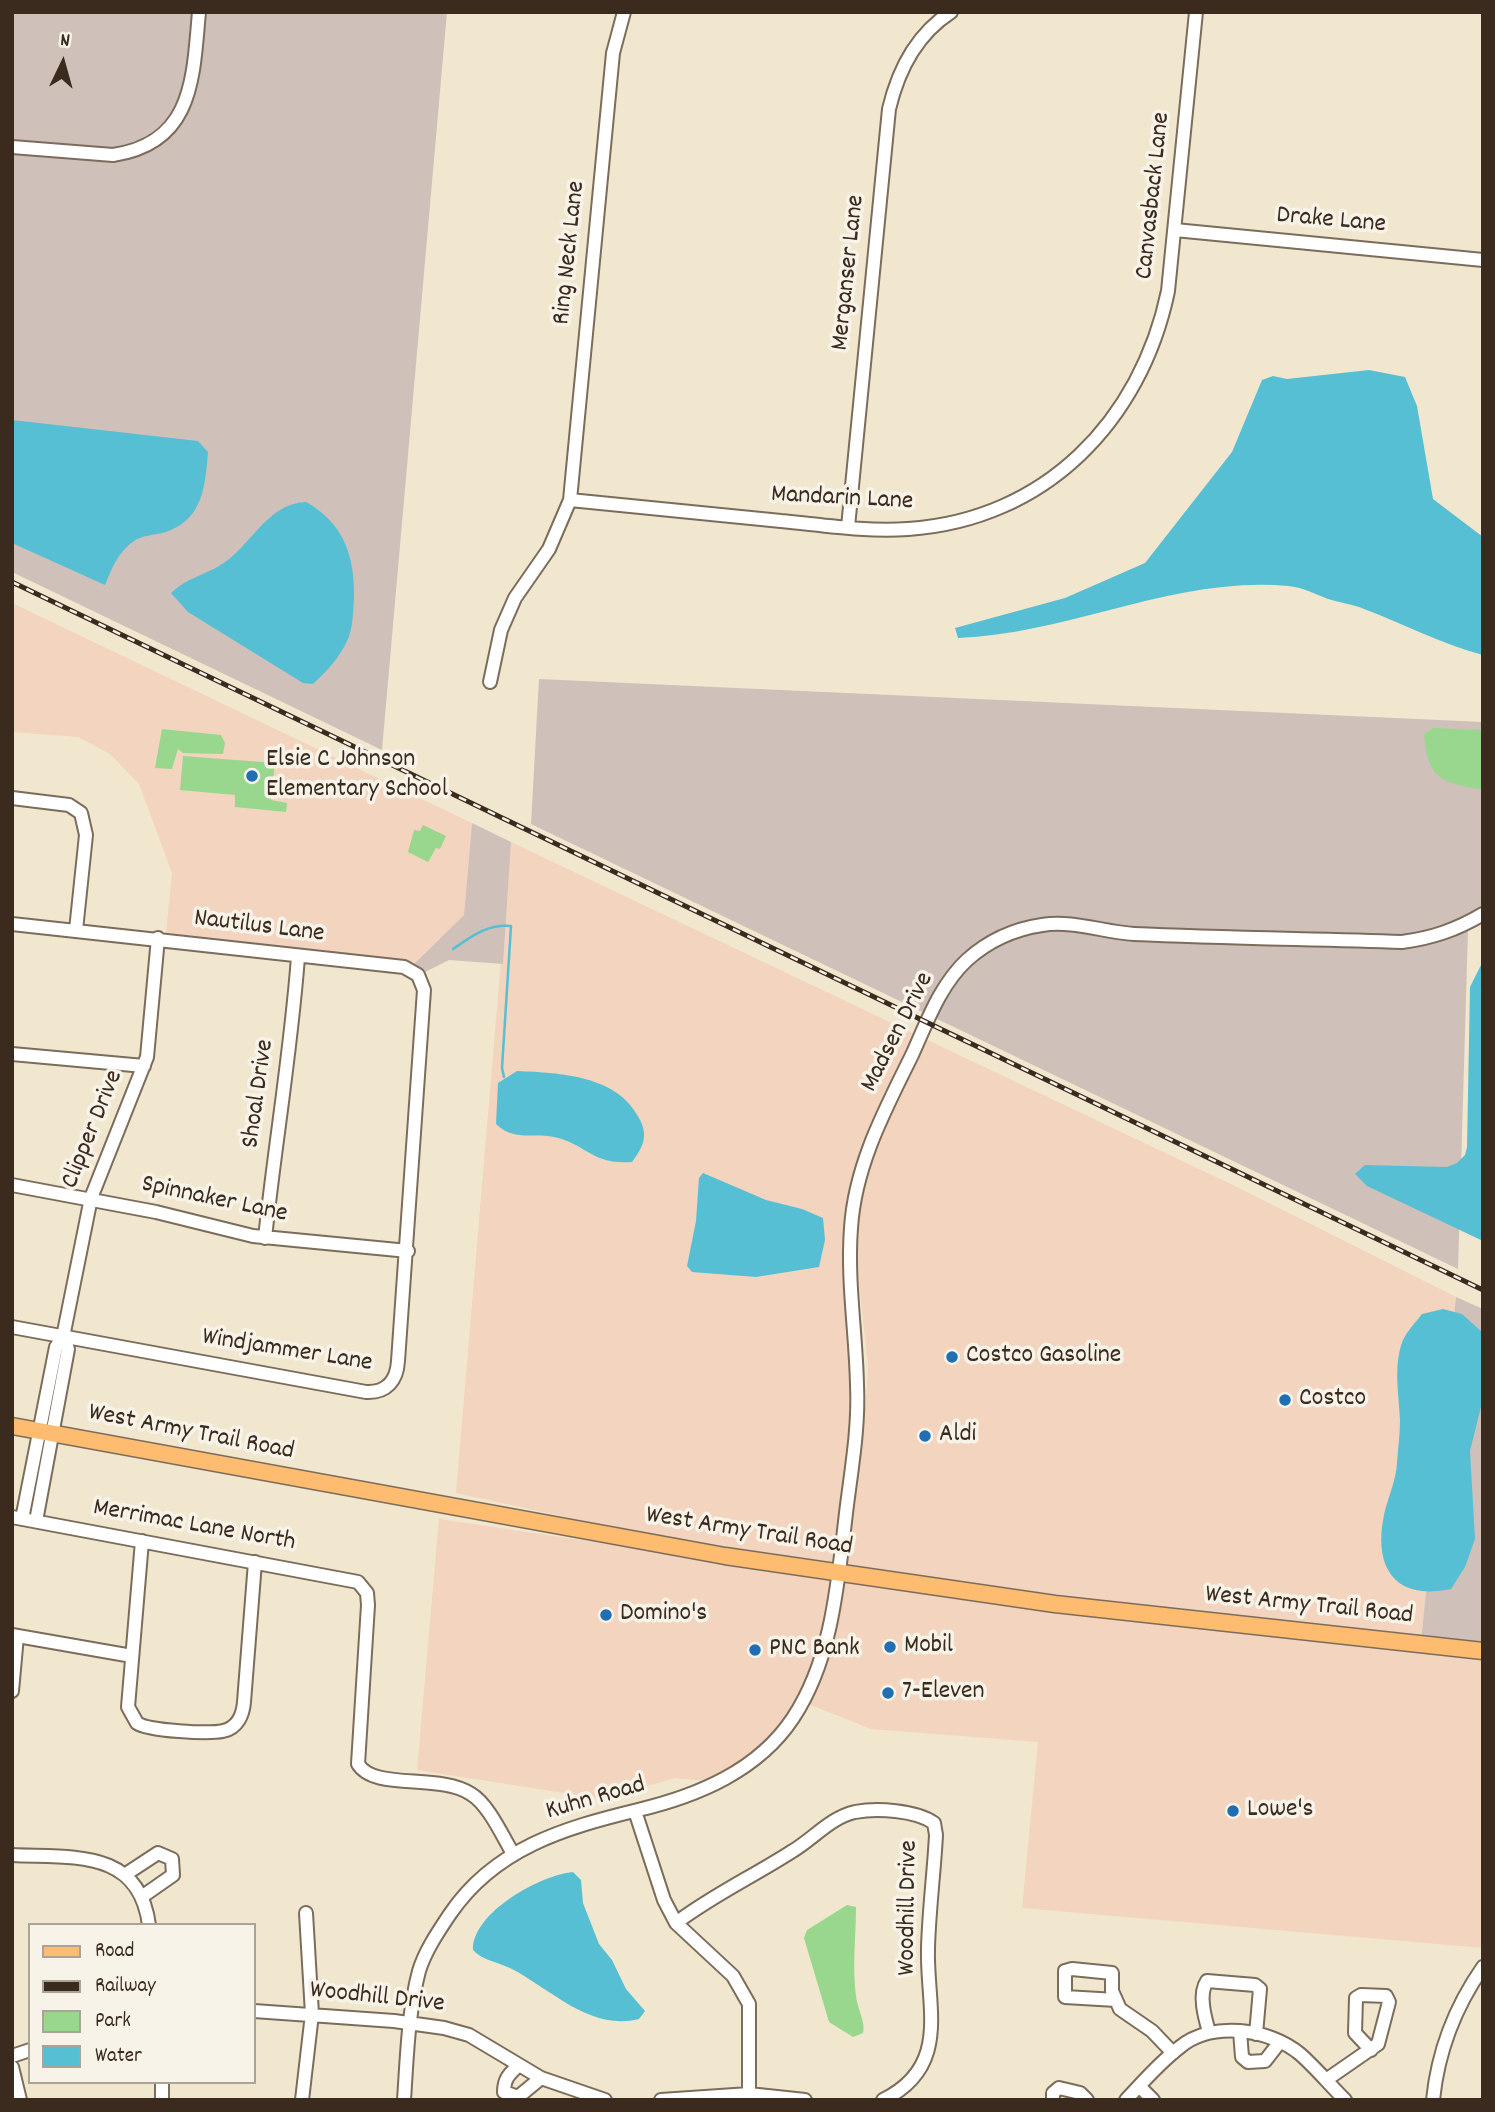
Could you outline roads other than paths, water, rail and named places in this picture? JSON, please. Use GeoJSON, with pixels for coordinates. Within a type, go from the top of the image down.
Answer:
{"type":"FeatureCollection","features":[{"type":"Feature","properties":{"kind":"main road","name":"West Army Trail Road"},"geometry":{"type":"LineString","coordinates":[[12,1426],[557,1527],[838,1572],[1055,1604],[1483,1651]]}},
{"type":"Feature","properties":{"kind":"street"},"geometry":{"type":"LineString","coordinates":[[12,147],[113,155],[129,152],[159,137],[178,118],[186,102],[194,70],[199,12]]}},
{"type":"Feature","properties":{"kind":"street","name":"Ring Neck Lane"},"geometry":{"type":"LineString","coordinates":[[490,682],[501,630],[515,598],[549,549],[570,500],[613,53],[624,12]]}},
{"type":"Feature","properties":{"kind":"street","name":"Merganser Lane"},"geometry":{"type":"LineString","coordinates":[[848,527],[889,109],[904,64],[926,34],[951,12]]}},
{"type":"Feature","properties":{"kind":"street","name":"Canvasback Lane"},"geometry":{"type":"LineString","coordinates":[[1139,379],[1162,321],[1175,230],[1196,12]]}},
{"type":"Feature","properties":{"kind":"street","name":"Drake Lane"},"geometry":{"type":"LineString","coordinates":[[1175,230],[1483,260]]}},
{"type":"Feature","properties":{"kind":"street","name":"Mandarin Lane"},"geometry":{"type":"LineString","coordinates":[[570,500],[848,527],[909,529],[949,523],[989,512],[1020,497],[1073,463],[1111,423],[1139,379]]}},
{"type":"Feature","properties":{"kind":"street"},"geometry":{"type":"LineString","coordinates":[[12,798],[69,805],[81,813],[86,835],[76,930]]}},
{"type":"Feature","properties":{"kind":"street","name":"Madsen Drive"},"geometry":{"type":"LineString","coordinates":[[838,1572],[858,1400],[850,1253],[856,1190],[875,1132],[927,1021],[951,978],[967,960],[988,944],[1011,933],[1044,925],[1072,924],[1127,934],[1402,942],[1429,939],[1459,929],[1483,915]]}},
{"type":"Feature","properties":{"kind":"street","name":"Nautilus Lane"},"geometry":{"type":"LineString","coordinates":[[12,924],[404,967],[414,972],[424,990],[419,1055]]}},
{"type":"Feature","properties":{"kind":"street","name":"Clipper Drive"},"geometry":{"type":"LineString","coordinates":[[17,1518],[46,1432],[68,1349],[63,1337],[91,1198],[149,1048],[158,938]]}},
{"type":"Feature","properties":{"kind":"street","name":"Shoal Drive"},"geometry":{"type":"LineString","coordinates":[[265,1238],[275,1141],[288,1068],[298,957]]}},
{"type":"Feature","properties":{"kind":"street"},"geometry":{"type":"LineString","coordinates":[[12,1054],[144,1066]]}},
{"type":"Feature","properties":{"kind":"street","name":"Windjammer Lane"},"geometry":{"type":"LineString","coordinates":[[12,1327],[374,1392],[386,1387],[398,1370],[419,1055]]}},
{"type":"Feature","properties":{"kind":"street","name":"Spinnaker Lane"},"geometry":{"type":"LineString","coordinates":[[12,1185],[91,1198],[265,1238],[408,1251]]}},
{"type":"Feature","properties":{"kind":"street","name":"Clipper Drive"},"geometry":{"type":"LineString","coordinates":[[36,1521],[46,1432]]}},
{"type":"Feature","properties":{"kind":"street","name":"Merrimac Lane North"},"geometry":{"type":"LineString","coordinates":[[17,1518],[352,1580],[364,1588],[368,1605],[358,1764],[374,1778],[436,1781],[473,1795],[512,1852]]}},
{"type":"Feature","properties":{"kind":"street"},"geometry":{"type":"LineString","coordinates":[[142,1541],[128,1707],[141,1726],[223,1731],[232,1727],[242,1714],[255,1562]]}},
{"type":"Feature","properties":{"kind":"street","name":"Kuhn Road"},"geometry":{"type":"LineString","coordinates":[[404,2100],[409,2022],[420,1967],[439,1930],[476,1882],[512,1852],[568,1828],[681,1800],[724,1779],[765,1753],[789,1725],[817,1673],[827,1640],[838,1572]]}},
{"type":"Feature","properties":{"kind":"street"},"geometry":{"type":"LineString","coordinates":[[12,1691],[15,1636],[132,1657]]}},
{"type":"Feature","properties":{"kind":"street"},"geometry":{"type":"LineString","coordinates":[[635,1811],[664,1900],[676,1923],[733,1976],[749,2004],[749,2094]]}},
{"type":"Feature","properties":{"kind":"street","name":"Woodhill Drive"},"geometry":{"type":"LineString","coordinates":[[676,1923],[713,1895],[791,1852],[833,1822],[853,1812],[923,1816],[933,1823],[936,1835],[928,1950],[932,2039],[919,2069],[894,2095],[883,2100]]}},
{"type":"Feature","properties":{"kind":"street"},"geometry":{"type":"LineString","coordinates":[[126,1874],[158,1853],[172,1859],[173,1875],[144,1896]]}},
{"type":"Feature","properties":{"kind":"street"},"geometry":{"type":"LineString","coordinates":[[12,1855],[96,1860],[126,1874],[144,1896],[149,1923]]}},
{"type":"Feature","properties":{"kind":"street"},"geometry":{"type":"LineString","coordinates":[[302,2100],[312,2014],[306,1913]]}},
{"type":"Feature","properties":{"kind":"street"},"geometry":{"type":"LineString","coordinates":[[1433,2100],[1445,2041],[1465,1994],[1483,1967]]}},
{"type":"Feature","properties":{"kind":"street"},"geometry":{"type":"LineString","coordinates":[[1209,2032],[1204,2014],[1204,1986],[1207,1981],[1255,1985],[1260,1989],[1256,2034]]}},
{"type":"Feature","properties":{"kind":"street"},"geometry":{"type":"LineString","coordinates":[[1116,2000],[1120,2009],[1152,2031],[1173,2053]]}},
{"type":"Feature","properties":{"kind":"street","name":"Woodhill Drive"},"geometry":{"type":"LineString","coordinates":[[256,2011],[409,2022],[469,2035],[541,2078],[605,2100]]}},
{"type":"Feature","properties":{"kind":"street"},"geometry":{"type":"LineString","coordinates":[[1240,2031],[1242,2057],[1248,2062],[1265,2061],[1279,2043]]}},
{"type":"Feature","properties":{"kind":"street"},"geometry":{"type":"LineString","coordinates":[[1126,2100],[1181,2045],[1209,2032],[1240,2031],[1256,2034],[1298,2052],[1345,2100]]}},
{"type":"Feature","properties":{"kind":"street"},"geometry":{"type":"LineString","coordinates":[[1326,2080],[1371,2050]]}},
{"type":"Feature","properties":{"kind":"street"},"geometry":{"type":"LineString","coordinates":[[518,2066],[508,2075],[504,2084],[504,2092],[510,2096],[518,2097],[541,2078]]}},
{"type":"Feature","properties":{"kind":"street"},"geometry":{"type":"LineString","coordinates":[[12,2067],[20,2100]]}},
{"type":"Feature","properties":{"kind":"street"},"geometry":{"type":"LineString","coordinates":[[1139,2087],[1153,2100]]}},
{"type":"Feature","properties":{"kind":"street"},"geometry":{"type":"LineString","coordinates":[[1053,2100],[1053,2093],[1059,2088],[1080,2093],[1087,2100]]}},
{"type":"Feature","properties":{"kind":"street"},"geometry":{"type":"LineString","coordinates":[[661,2100],[749,2094],[805,2100]]}},
{"type":"Feature","properties":{"kind":"water"},"geometry":{"type":"Polygon","coordinates":[[[1369,370],[1405,377],[1417,406],[1433,499],[1483,537],[1483,655],[1437,640],[1360,607],[1288,586],[1246,585],[1205,589],[1041,627],[958,638],[955,628],[1065,598],[1145,563],[1232,452],[1262,380],[1273,376],[1287,379],[1369,370]]]}},
{"type":"Feature","properties":{"kind":"water"},"geometry":{"type":"Polygon","coordinates":[[[12,420],[198,441],[208,452],[200,500],[188,519],[178,526],[166,532],[141,537],[128,545],[116,561],[105,585],[12,543],[12,420]]]}},
{"type":"Feature","properties":{"kind":"water"},"geometry":{"type":"Polygon","coordinates":[[[306,502],[330,520],[345,542],[354,583],[349,637],[336,659],[313,684],[303,683],[188,612],[171,593],[230,558],[280,510],[306,502]]]}},
{"type":"Feature","properties":{"kind":"water"},"geometry":{"type":"Polygon","coordinates":[[[1483,961],[1483,1241],[1367,1186],[1355,1174],[1365,1165],[1447,1167],[1457,1163],[1465,1155],[1470,987],[1483,961]]]}},
{"type":"Feature","properties":{"kind":"water"},"geometry":{"type":"Polygon","coordinates":[[[517,1071],[569,1075],[602,1085],[617,1093],[629,1104],[644,1130],[642,1146],[632,1162],[607,1160],[554,1137],[517,1135],[503,1130],[496,1124],[498,1083],[517,1071]]]}},
{"type":"Feature","properties":{"kind":"water"},"geometry":{"type":"Polygon","coordinates":[[[703,1173],[766,1200],[802,1209],[823,1218],[825,1240],[819,1267],[756,1277],[692,1272],[687,1266],[696,1221],[699,1178],[703,1173]]]}},
{"type":"Feature","properties":{"kind":"water"},"geometry":{"type":"Polygon","coordinates":[[[1443,1309],[1462,1314],[1482,1332],[1483,1399],[1470,1451],[1475,1539],[1465,1567],[1451,1589],[1415,1590],[1402,1585],[1392,1576],[1382,1551],[1384,1515],[1397,1463],[1400,1420],[1397,1369],[1405,1337],[1422,1314],[1443,1309]]]}},
{"type":"Feature","properties":{"kind":"water"},"geometry":{"type":"Polygon","coordinates":[[[573,1872],[581,1880],[583,1903],[599,1944],[612,1960],[626,1989],[645,2011],[639,2019],[621,2021],[588,2014],[512,1969],[486,1959],[473,1950],[476,1936],[484,1923],[510,1898],[543,1880],[573,1872]]]}},
{"type":"Feature","properties":{"kind":"waterway"},"geometry":{"type":"LineString","coordinates":[[453,949],[487,929],[511,926],[502,1068],[504,1077]]}},
{"type":"Feature","properties":{"kind":"railway"},"geometry":{"type":"LineString","coordinates":[[12,582],[1483,1290]]}},
{"type":"Feature","properties":{"kind":"place","name":"Elsie C Johnson Elementary School"},"geometry":{"type":"Point","coordinates":[252,776]}},
{"type":"Feature","properties":{"kind":"place","name":"Costco Gasoline"},"geometry":{"type":"Point","coordinates":[952,1357]}},
{"type":"Feature","properties":{"kind":"place","name":"Costco"},"geometry":{"type":"Point","coordinates":[1285,1400]}},
{"type":"Feature","properties":{"kind":"place","name":"Aldi"},"geometry":{"type":"Point","coordinates":[925,1436]}},
{"type":"Feature","properties":{"kind":"place","name":"Domino's"},"geometry":{"type":"Point","coordinates":[606,1615]}},
{"type":"Feature","properties":{"kind":"place","name":"Mobil"},"geometry":{"type":"Point","coordinates":[890,1647]}},
{"type":"Feature","properties":{"kind":"place","name":"PNC Bank"},"geometry":{"type":"Point","coordinates":[755,1650]}},
{"type":"Feature","properties":{"kind":"place","name":"7-Eleven"},"geometry":{"type":"Point","coordinates":[888,1693]}},
{"type":"Feature","properties":{"kind":"place","name":"Lowe's"},"geometry":{"type":"Point","coordinates":[1233,1811]}}]}
